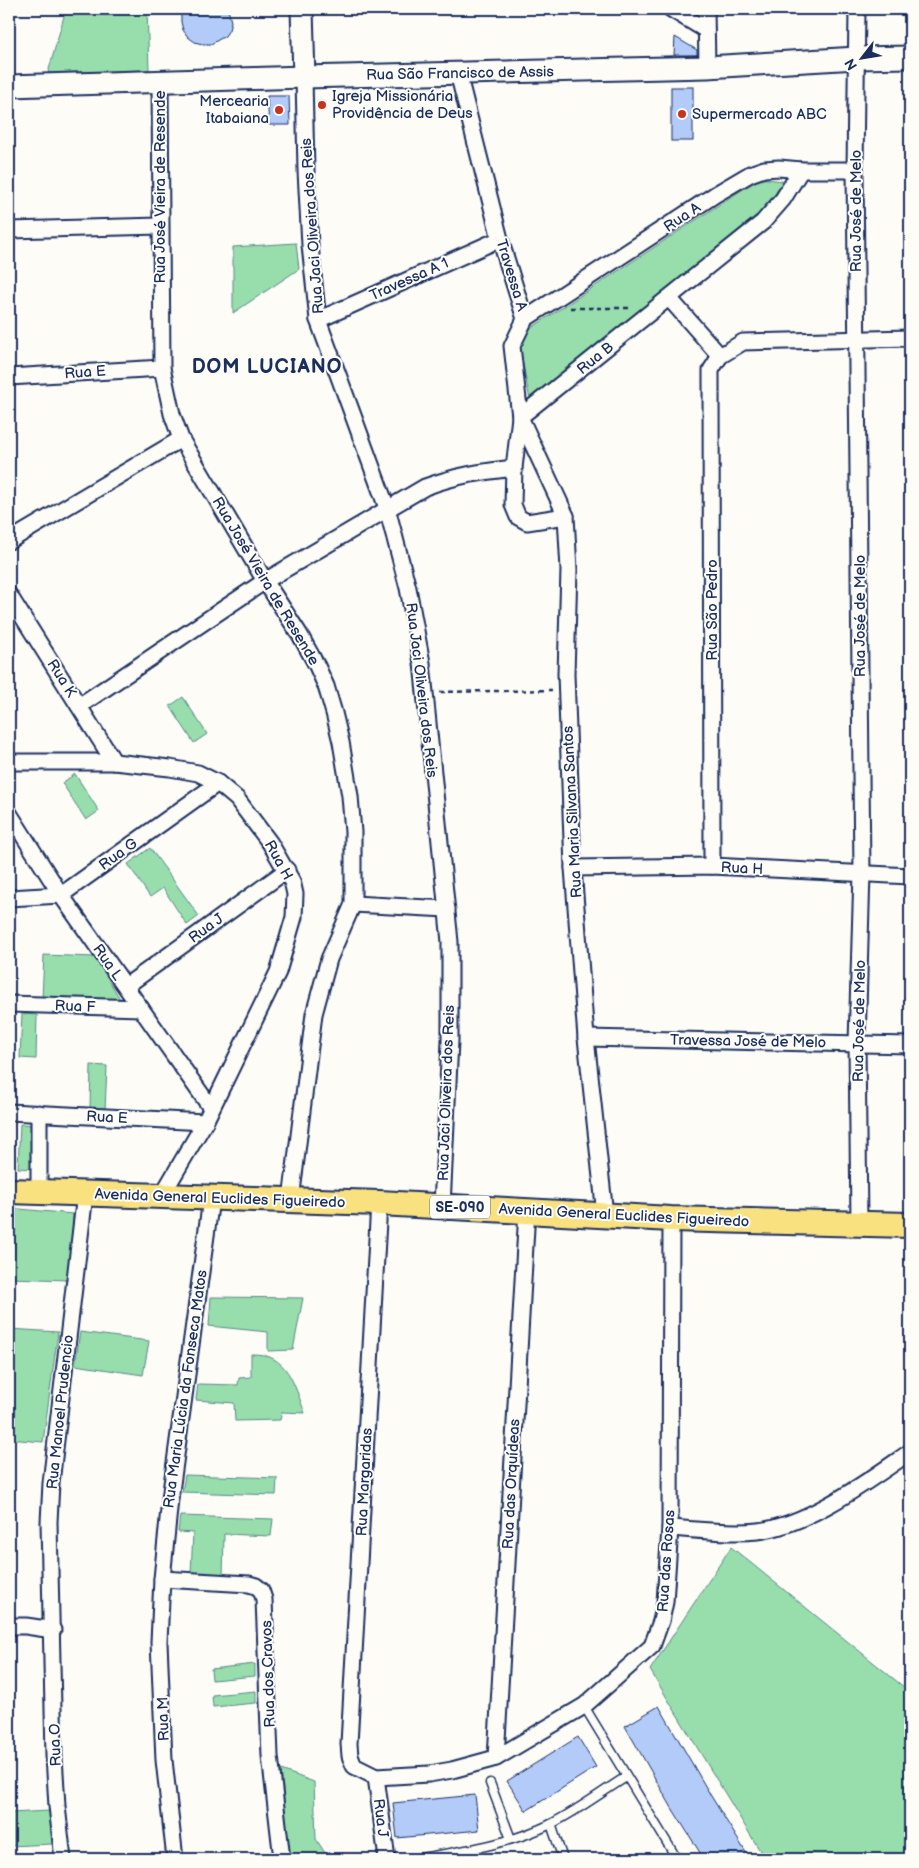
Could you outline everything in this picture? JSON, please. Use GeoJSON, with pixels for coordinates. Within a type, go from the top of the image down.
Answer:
{"type":"FeatureCollection","features":[{"type":"Feature","properties":{"kind":"main road","name":"Avenida General Euclides Figueiredo"},"geometry":{"type":"LineString","coordinates":[[9,1191],[39,1194],[379,1202],[671,1219],[910,1225]]}},
{"type":"Feature","properties":{"kind":"street","name":"Rua Jaci Oliveira dos Reis"},"geometry":{"type":"LineString","coordinates":[[302,9],[309,226],[318,320],[387,508],[408,588],[425,692],[450,942],[450,1042],[442,1206]]}},
{"type":"Feature","properties":{"kind":"street"},"geometry":{"type":"LineString","coordinates":[[670,9],[706,30]]}},
{"type":"Feature","properties":{"kind":"street"},"geometry":{"type":"LineString","coordinates":[[706,9],[707,67]]}},
{"type":"Feature","properties":{"kind":"street","name":"Rua José de Melo"},"geometry":{"type":"LineString","coordinates":[[857,9],[855,170],[862,873],[857,1043],[859,1223]]}},
{"type":"Feature","properties":{"kind":"street","name":"Rua São Francisco de Assis"},"geometry":{"type":"LineString","coordinates":[[9,86],[304,76],[707,67],[857,58],[910,57]]}},
{"type":"Feature","properties":{"kind":"street","name":"Travessa A"},"geometry":{"type":"LineString","coordinates":[[458,73],[500,239],[525,319],[512,346],[520,417],[514,468],[513,505],[520,519],[530,522],[566,516]]}},
{"type":"Feature","properties":{"kind":"street","name":"Rua José Vieira de Resende"},"geometry":{"type":"LineString","coordinates":[[160,81],[162,368],[172,414],[181,439],[265,581],[304,642],[326,686],[341,742],[350,796],[353,904],[329,959],[314,1014],[291,1200]]}},
{"type":"Feature","properties":{"kind":"street","name":"Rua A"},"geometry":{"type":"LineString","coordinates":[[525,319],[739,179],[764,169],[855,170]]}},
{"type":"Feature","properties":{"kind":"street","name":"Rua B"},"geometry":{"type":"LineString","coordinates":[[520,417],[768,216],[783,199],[800,170]]}},
{"type":"Feature","properties":{"kind":"street"},"geometry":{"type":"LineString","coordinates":[[9,230],[160,226]]}},
{"type":"Feature","properties":{"kind":"street","name":"Travessa A 1"},"geometry":{"type":"LineString","coordinates":[[318,320],[500,239]]}},
{"type":"Feature","properties":{"kind":"street"},"geometry":{"type":"LineString","coordinates":[[669,298],[720,356],[743,342],[910,338]]}},
{"type":"Feature","properties":{"kind":"street","name":"Rua São Pedro"},"geometry":{"type":"LineString","coordinates":[[712,866],[711,370],[720,356]]}},
{"type":"Feature","properties":{"kind":"street","name":"Rua E"},"geometry":{"type":"LineString","coordinates":[[9,377],[162,368]]}},
{"type":"Feature","properties":{"kind":"street","name":"Rua Maria Silvana Santos"},"geometry":{"type":"LineString","coordinates":[[520,417],[566,516],[569,570],[566,689],[573,868],[586,1038],[605,1215]]}},
{"type":"Feature","properties":{"kind":"street"},"geometry":{"type":"LineString","coordinates":[[9,541],[181,439]]}},
{"type":"Feature","properties":{"kind":"street"},"geometry":{"type":"LineString","coordinates":[[79,706],[265,581],[425,487],[449,478],[474,472],[514,468]]}},
{"type":"Feature","properties":{"kind":"street","name":"Rua K"},"geometry":{"type":"LineString","coordinates":[[9,595],[114,762]]}},
{"type":"Feature","properties":{"kind":"street","name":"Rua H"},"geometry":{"type":"LineString","coordinates":[[9,762],[114,762],[198,773],[218,783],[237,799],[254,820],[287,870],[292,881],[295,904],[294,917],[278,972],[208,1115],[161,1197]]}},
{"type":"Feature","properties":{"kind":"street","name":"Rua G"},"geometry":{"type":"LineString","coordinates":[[61,895],[218,783]]}},
{"type":"Feature","properties":{"kind":"street","name":"Rua L"},"geometry":{"type":"LineString","coordinates":[[9,813],[61,895],[141,1008],[208,1115]]}},
{"type":"Feature","properties":{"kind":"street","name":"Rua H"},"geometry":{"type":"LineString","coordinates":[[573,868],[712,866],[910,876]]}},
{"type":"Feature","properties":{"kind":"street","name":"Rua J"},"geometry":{"type":"LineString","coordinates":[[126,986],[287,870]]}},
{"type":"Feature","properties":{"kind":"street"},"geometry":{"type":"LineString","coordinates":[[9,898],[61,895]]}},
{"type":"Feature","properties":{"kind":"street"},"geometry":{"type":"LineString","coordinates":[[353,904],[447,909]]}},
{"type":"Feature","properties":{"kind":"street","name":"Rua F"},"geometry":{"type":"LineString","coordinates":[[9,1004],[141,1008]]}},
{"type":"Feature","properties":{"kind":"street","name":"Travessa José de Melo"},"geometry":{"type":"LineString","coordinates":[[586,1038],[910,1045]]}},
{"type":"Feature","properties":{"kind":"street","name":"Rua E"},"geometry":{"type":"LineString","coordinates":[[9,1112],[208,1115]]}},
{"type":"Feature","properties":{"kind":"street"},"geometry":{"type":"LineString","coordinates":[[39,1113],[39,1194]]}},
{"type":"Feature","properties":{"kind":"street","name":"Rua Manoel Prudencio"},"geometry":{"type":"LineString","coordinates":[[53,1630],[49,1522],[51,1483],[85,1194]]}},
{"type":"Feature","properties":{"kind":"street","name":"Rua Maria Lúcia da Fonseca Matos"},"geometry":{"type":"LineString","coordinates":[[162,1579],[170,1499],[211,1199]]}},
{"type":"Feature","properties":{"kind":"street","name":"Rua Margaridas"},"geometry":{"type":"LineString","coordinates":[[376,1778],[361,1771],[352,1762],[350,1744],[379,1202]]}},
{"type":"Feature","properties":{"kind":"street","name":"Rua das Orquídeas"},"geometry":{"type":"LineString","coordinates":[[496,1758],[527,1210]]}},
{"type":"Feature","properties":{"kind":"street","name":"Rua das Rosas"},"geometry":{"type":"LineString","coordinates":[[376,1778],[429,1774],[496,1758],[584,1706],[652,1646],[661,1621],[665,1602],[670,1528],[671,1219]]}},
{"type":"Feature","properties":{"kind":"street"},"geometry":{"type":"LineString","coordinates":[[670,1528],[736,1532],[760,1530],[787,1524],[849,1494],[910,1452]]}},
{"type":"Feature","properties":{"kind":"street","name":"Rua M"},"geometry":{"type":"LineString","coordinates":[[162,1579],[159,1642],[164,1750],[175,1859]]}},
{"type":"Feature","properties":{"kind":"street","name":"Rua dos Cravos"},"geometry":{"type":"LineString","coordinates":[[162,1579],[241,1583],[258,1588],[263,1595],[266,1624],[270,1756],[282,1859]]}},
{"type":"Feature","properties":{"kind":"street"},"geometry":{"type":"LineString","coordinates":[[9,1626],[26,1626],[53,1630]]}},
{"type":"Feature","properties":{"kind":"street","name":"Rua O"},"geometry":{"type":"LineString","coordinates":[[53,1630],[54,1756],[57,1806],[64,1859]]}},
{"type":"Feature","properties":{"kind":"street","name":"Rua J"},"geometry":{"type":"LineString","coordinates":[[376,1778],[387,1859]]}},
{"type":"Feature","properties":{"kind":"lane"},"geometry":{"type":"LineString","coordinates":[[584,1706],[677,1859]]}},
{"type":"Feature","properties":{"kind":"lane"},"geometry":{"type":"LineString","coordinates":[[414,1859],[483,1848],[552,1824],[626,1777]]}},
{"type":"Feature","properties":{"kind":"lane"},"geometry":{"type":"LineString","coordinates":[[490,1783],[511,1839]]}},
{"type":"Feature","properties":{"kind":"lane"},"geometry":{"type":"LineString","coordinates":[[552,1824],[563,1859]]}},
{"type":"Feature","properties":{"kind":"path"},"geometry":{"type":"LineString","coordinates":[[543,308],[656,308]]}},
{"type":"Feature","properties":{"kind":"path"},"geometry":{"type":"LineString","coordinates":[[425,692],[566,689]]}},
{"type":"Feature","properties":{"kind":"green space"},"geometry":{"type":"Polygon","coordinates":[[[66,9],[147,9],[149,70],[48,73],[66,9]]]}},
{"type":"Feature","properties":{"kind":"green space"},"geometry":{"type":"Polygon","coordinates":[[[542,9],[577,9],[578,16],[542,12],[542,9]]]}},
{"type":"Feature","properties":{"kind":"green space"},"geometry":{"type":"Polygon","coordinates":[[[760,178],[783,181],[767,207],[530,400],[520,349],[525,332],[760,178]]]}},
{"type":"Feature","properties":{"kind":"green space"},"geometry":{"type":"Polygon","coordinates":[[[296,243],[299,269],[233,313],[233,247],[296,243]]]}},
{"type":"Feature","properties":{"kind":"green space"},"geometry":{"type":"Polygon","coordinates":[[[183,697],[207,734],[194,743],[170,706],[183,697]]]}},
{"type":"Feature","properties":{"kind":"green space"},"geometry":{"type":"Polygon","coordinates":[[[75,774],[99,811],[86,820],[62,783],[75,774]]]}},
{"type":"Feature","properties":{"kind":"green space"},"geometry":{"type":"Polygon","coordinates":[[[150,848],[199,916],[187,925],[163,888],[150,897],[128,864],[150,848]]]}},
{"type":"Feature","properties":{"kind":"green space"},"geometry":{"type":"Polygon","coordinates":[[[44,955],[95,957],[123,1004],[42,999],[44,955]]]}},
{"type":"Feature","properties":{"kind":"green space"},"geometry":{"type":"Polygon","coordinates":[[[22,1014],[37,1015],[36,1059],[20,1058],[22,1014]]]}},
{"type":"Feature","properties":{"kind":"green space"},"geometry":{"type":"Polygon","coordinates":[[[91,1065],[107,1066],[105,1110],[90,1109],[91,1065]]]}},
{"type":"Feature","properties":{"kind":"green space"},"geometry":{"type":"Polygon","coordinates":[[[20,1124],[35,1125],[34,1169],[18,1168],[20,1124]]]}},
{"type":"Feature","properties":{"kind":"green space"},"geometry":{"type":"Polygon","coordinates":[[[9,1208],[73,1214],[69,1280],[9,1278],[9,1208]]]}},
{"type":"Feature","properties":{"kind":"green space"},"geometry":{"type":"Polygon","coordinates":[[[211,1297],[303,1298],[293,1350],[268,1351],[268,1332],[209,1326],[211,1297]]]}},
{"type":"Feature","properties":{"kind":"green space"},"geometry":{"type":"Polygon","coordinates":[[[9,1329],[58,1332],[43,1442],[9,1439],[9,1329]]]}},
{"type":"Feature","properties":{"kind":"green space"},"geometry":{"type":"Polygon","coordinates":[[[80,1332],[149,1341],[143,1375],[75,1365],[80,1332]]]}},
{"type":"Feature","properties":{"kind":"green space"},"geometry":{"type":"Polygon","coordinates":[[[251,1354],[263,1355],[274,1359],[281,1365],[293,1382],[305,1413],[282,1412],[280,1420],[235,1421],[234,1403],[196,1400],[198,1384],[238,1385],[239,1378],[251,1377],[251,1354]]]}},
{"type":"Feature","properties":{"kind":"green space"},"geometry":{"type":"Polygon","coordinates":[[[185,1475],[277,1478],[276,1495],[182,1492],[185,1475]]]}},
{"type":"Feature","properties":{"kind":"green space"},"geometry":{"type":"Polygon","coordinates":[[[180,1516],[273,1519],[271,1536],[224,1534],[223,1577],[191,1573],[193,1533],[178,1532],[180,1516]]]}},
{"type":"Feature","properties":{"kind":"green space"},"geometry":{"type":"Polygon","coordinates":[[[731,1547],[910,1692],[910,1859],[765,1859],[650,1670],[731,1547]]]}},
{"type":"Feature","properties":{"kind":"green space"},"geometry":{"type":"Polygon","coordinates":[[[255,1664],[255,1676],[212,1680],[211,1669],[255,1664]]]}},
{"type":"Feature","properties":{"kind":"green space"},"geometry":{"type":"Polygon","coordinates":[[[256,1691],[256,1703],[213,1707],[212,1695],[256,1691]]]}},
{"type":"Feature","properties":{"kind":"green space"},"geometry":{"type":"Polygon","coordinates":[[[281,1770],[314,1782],[316,1839],[329,1859],[290,1859],[281,1770]]]}},
{"type":"Feature","properties":{"kind":"green space"},"geometry":{"type":"Polygon","coordinates":[[[50,1811],[52,1844],[9,1846],[9,1813],[50,1811]]]}},
{"type":"Feature","properties":{"kind":"building"},"geometry":{"type":"Polygon","coordinates":[[[181,9],[228,9],[231,22],[229,30],[225,36],[211,44],[195,42],[183,30],[181,9]]]}},
{"type":"Feature","properties":{"kind":"building"},"geometry":{"type":"Polygon","coordinates":[[[675,37],[697,50],[697,55],[674,55],[675,37]]]}},
{"type":"Feature","properties":{"kind":"building","name":"Supermercado ABC"},"geometry":{"type":"Polygon","coordinates":[[[671,87],[693,87],[693,141],[671,141],[671,87]]]}},
{"type":"Feature","properties":{"kind":"building","name":"Mercearia Itabaiana"},"geometry":{"type":"Polygon","coordinates":[[[267,96],[289,96],[290,125],[269,125],[267,96]]]}},
{"type":"Feature","properties":{"kind":"building"},"geometry":{"type":"Polygon","coordinates":[[[659,1706],[750,1859],[704,1859],[672,1808],[625,1726],[659,1706]]]}},
{"type":"Feature","properties":{"kind":"building"},"geometry":{"type":"Polygon","coordinates":[[[578,1737],[596,1767],[526,1811],[507,1781],[578,1737]]]}},
{"type":"Feature","properties":{"kind":"building"},"geometry":{"type":"Polygon","coordinates":[[[475,1795],[479,1830],[397,1838],[393,1803],[475,1795]]]}},
{"type":"Feature","properties":{"kind":"place","name":"Igreja Missionária Providência de Deus"},"geometry":{"type":"Point","coordinates":[322,105]}},
{"type":"Feature","properties":{"kind":"place","name":"Mercearia Itabaiana"},"geometry":{"type":"Point","coordinates":[279,110]}},
{"type":"Feature","properties":{"kind":"place","name":"Supermercado ABC"},"geometry":{"type":"Point","coordinates":[682,114]}},
{"type":"Feature","properties":{"kind":"district","name":"DOM LUCIANO"},"geometry":{"type":"Point","coordinates":[267,366]}}]}
